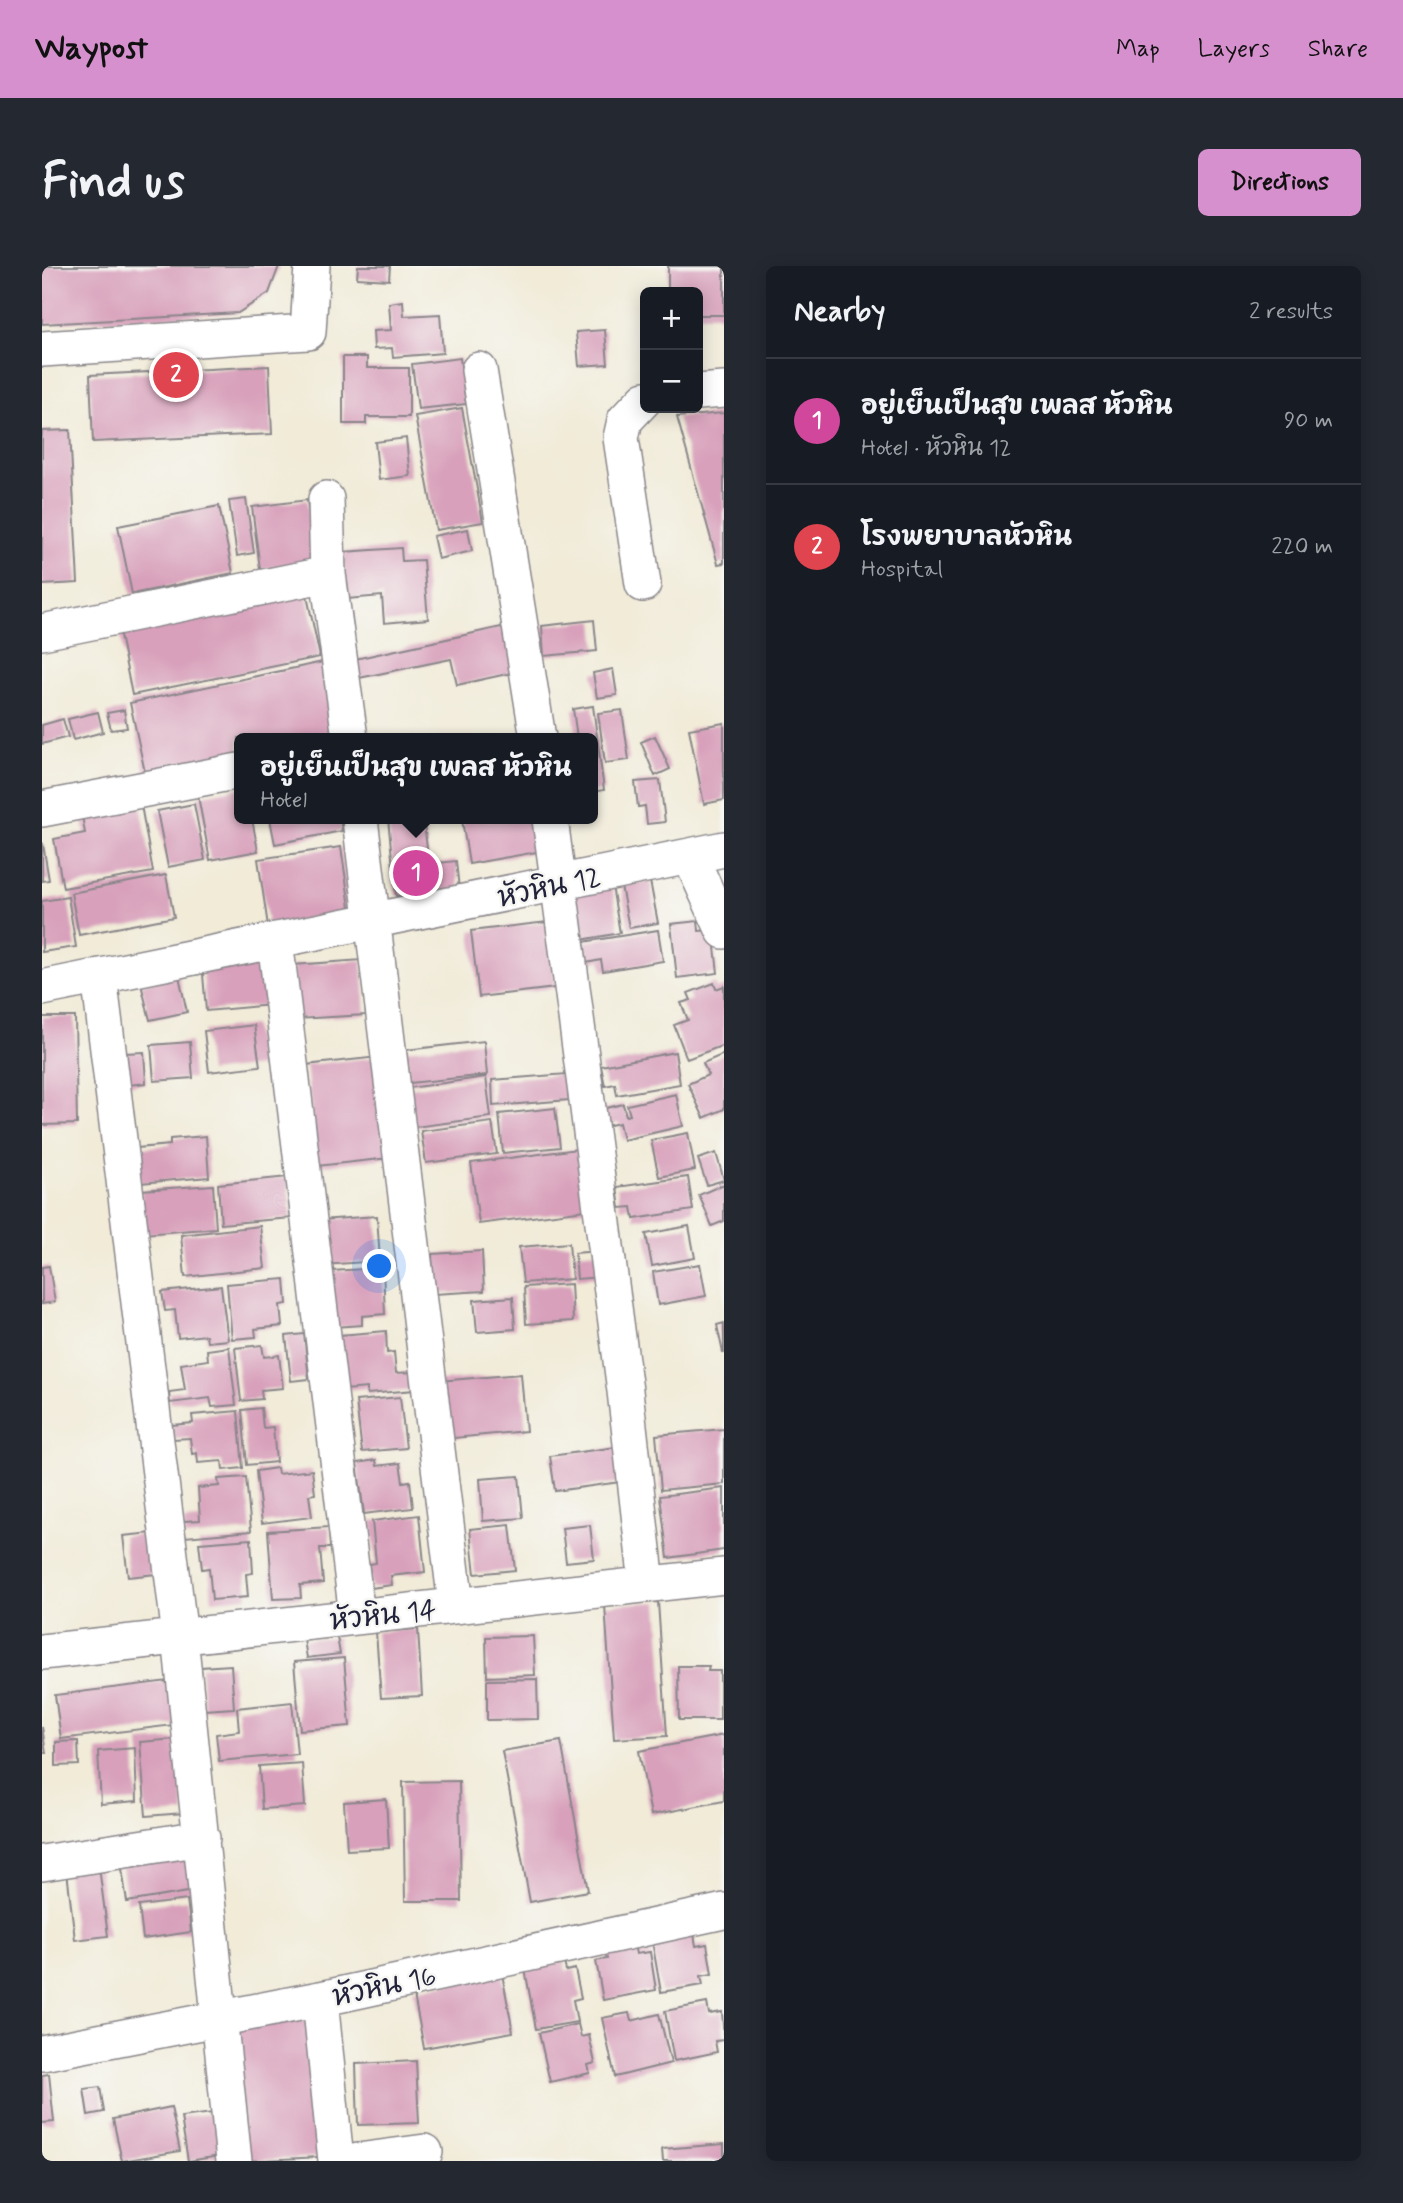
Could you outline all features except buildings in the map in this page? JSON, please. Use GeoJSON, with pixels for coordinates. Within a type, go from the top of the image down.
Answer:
{"type":"FeatureCollection","features":[{"type":"Feature","properties":{"kind":"street"},"geometry":{"type":"LineString","coordinates":[[42,349],[308,332],[312,266]]}},
{"type":"Feature","properties":{"kind":"street"},"geometry":{"type":"LineString","coordinates":[[479,370],[537,733]]}},
{"type":"Feature","properties":{"kind":"street"},"geometry":{"type":"LineString","coordinates":[[703,392],[724,390]]}},
{"type":"Feature","properties":{"kind":"street"},"geometry":{"type":"LineString","coordinates":[[640,404],[625,420],[621,438],[643,584]]}},
{"type":"Feature","properties":{"kind":"street"},"geometry":{"type":"LineString","coordinates":[[326,499],[328,574],[349,733]]}},
{"type":"Feature","properties":{"kind":"street"},"geometry":{"type":"LineString","coordinates":[[42,632],[328,574]]}},
{"type":"Feature","properties":{"kind":"street"},"geometry":{"type":"LineString","coordinates":[[42,809],[234,772]]}},
{"type":"Feature","properties":{"kind":"street"},"geometry":{"type":"LineString","coordinates":[[361,824],[456,1605]]}},
{"type":"Feature","properties":{"kind":"street"},"geometry":{"type":"LineString","coordinates":[[551,824],[561,884],[647,1584]]}},
{"type":"Feature","properties":{"kind":"street","name":"หัวหิน 12"},"geometry":{"type":"LineString","coordinates":[[42,988],[724,849]]}},
{"type":"Feature","properties":{"kind":"street"},"geometry":{"type":"LineString","coordinates":[[690,856],[724,931]]}},
{"type":"Feature","properties":{"kind":"street"},"geometry":{"type":"LineString","coordinates":[[275,940],[356,1616]]}},
{"type":"Feature","properties":{"kind":"street"},"geometry":{"type":"LineString","coordinates":[[99,976],[180,1637],[234,2161]]}},
{"type":"Feature","properties":{"kind":"street","name":"หัวหิน 14"},"geometry":{"type":"LineString","coordinates":[[42,1652],[724,1576]]}},
{"type":"Feature","properties":{"kind":"street"},"geometry":{"type":"LineString","coordinates":[[42,1863],[202,1838]]}},
{"type":"Feature","properties":{"kind":"street","name":"หัวหิน 16"},"geometry":{"type":"LineString","coordinates":[[42,2053],[320,1999],[724,1911]]}},
{"type":"Feature","properties":{"kind":"street"},"geometry":{"type":"LineString","coordinates":[[320,1999],[336,2161]]}},
{"type":"Feature","properties":{"kind":"street"},"geometry":{"type":"LineString","coordinates":[[358,2161],[425,2152]]}},
{"type":"Feature","properties":{"kind":"place","name":"โรงพยาบาลหัวหิน"},"geometry":{"type":"Point","coordinates":[176,375]}},
{"type":"Feature","properties":{"kind":"place","name":"อยู่เย็นเป็นสุข เพลส หัวหิน"},"geometry":{"type":"Point","coordinates":[416,873]}}]}
